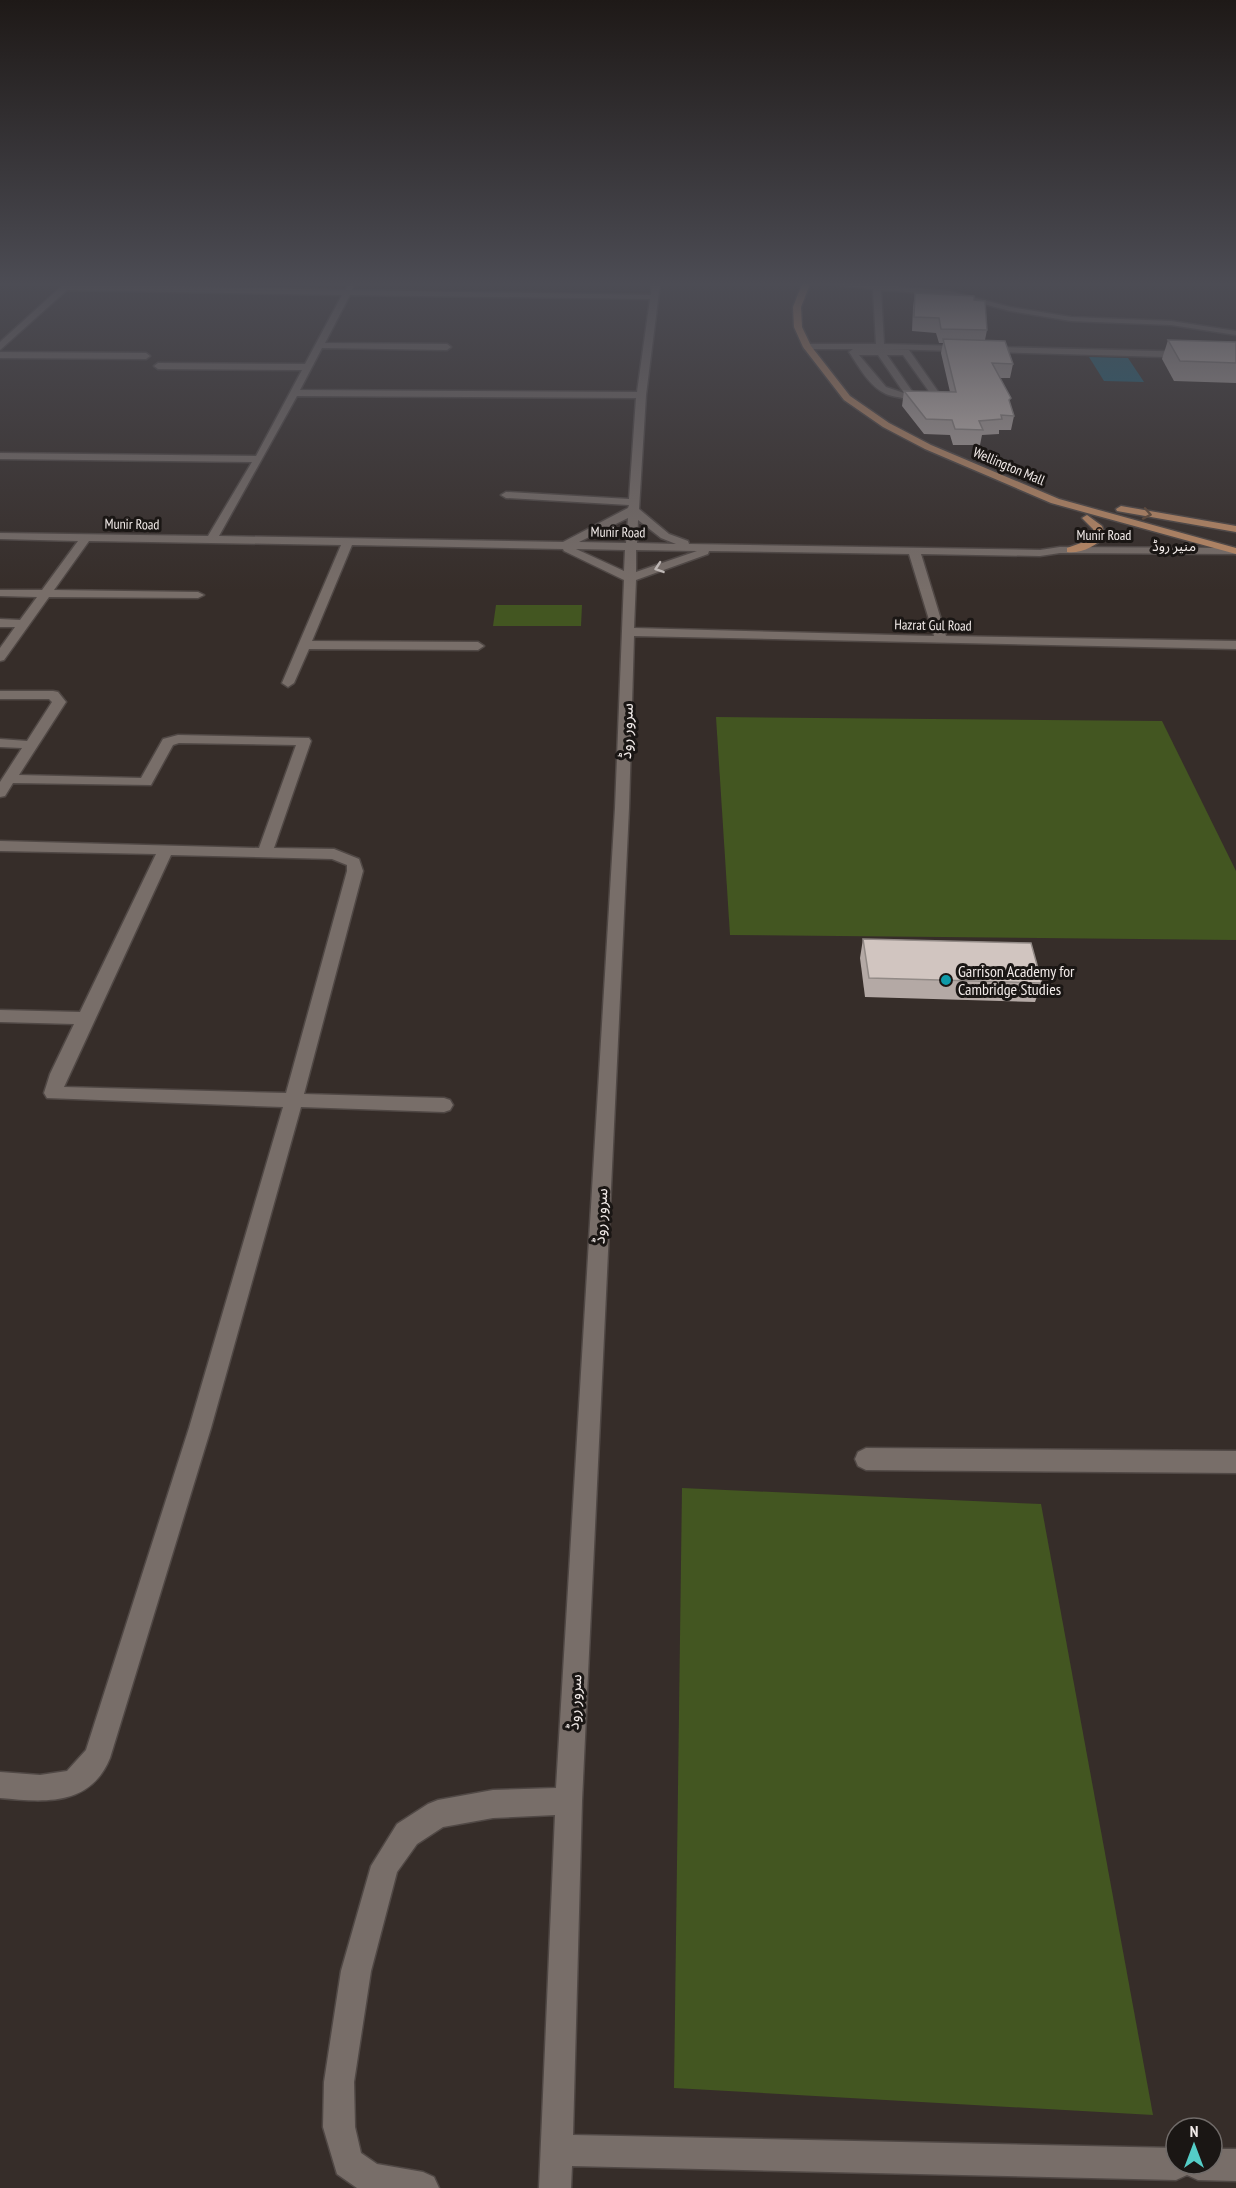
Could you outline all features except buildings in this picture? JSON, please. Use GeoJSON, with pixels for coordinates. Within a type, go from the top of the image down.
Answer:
{"type":"FeatureCollection","features":[{"type":"Feature","properties":{"kind":"main road","name":"Wellington Mall"},"geometry":{"type":"LineString","coordinates":[[838,386],[847,398],[886,425],[928,447],[1008,482],[1055,501],[1235,556]]}},
{"type":"Feature","properties":{"kind":"main road"},"geometry":{"type":"LineString","coordinates":[[1008,482],[1113,508],[1236,528]]}},
{"type":"Feature","properties":{"kind":"main road","name":"Wellington Mall"},"geometry":{"type":"LineString","coordinates":[[1055,501],[1066,509],[1087,518],[1165,543],[1235,556]]}},
{"type":"Feature","properties":{"kind":"main road"},"geometry":{"type":"LineString","coordinates":[[1071,550],[1096,541],[1100,535],[1098,528],[1087,518]]}},
{"type":"Feature","properties":{"kind":"street"},"geometry":{"type":"LineString","coordinates":[[211,541],[259,459],[298,386]]}},
{"type":"Feature","properties":{"kind":"street","name":"سرور روڈ"},"geometry":{"type":"LineString","coordinates":[[555,2188],[569,1801],[621,832],[633,506],[642,386]]}},
{"type":"Feature","properties":{"kind":"street"},"geometry":{"type":"LineString","coordinates":[[880,386],[884,391],[896,396],[910,396]]}},
{"type":"Feature","properties":{"kind":"street"},"geometry":{"type":"LineString","coordinates":[[904,386],[913,400],[939,400],[929,386]]}},
{"type":"Feature","properties":{"kind":"street"},"geometry":{"type":"LineString","coordinates":[[294,393],[641,395]]}},
{"type":"Feature","properties":{"kind":"street"},"geometry":{"type":"LineString","coordinates":[[0,456],[259,459]]}},
{"type":"Feature","properties":{"kind":"street"},"geometry":{"type":"LineString","coordinates":[[506,495],[633,506],[665,536],[700,548]]}},
{"type":"Feature","properties":{"kind":"street"},"geometry":{"type":"LineString","coordinates":[[561,546],[602,528],[633,506]]}},
{"type":"Feature","properties":{"kind":"street","name":"Munir Road"},"geometry":{"type":"LineString","coordinates":[[0,536],[1040,553],[1071,550],[1200,551]]}},
{"type":"Feature","properties":{"kind":"street"},"geometry":{"type":"LineString","coordinates":[[0,657],[85,538]]}},
{"type":"Feature","properties":{"kind":"street"},"geometry":{"type":"LineString","coordinates":[[288,683],[348,542]]}},
{"type":"Feature","properties":{"kind":"street"},"geometry":{"type":"LineString","coordinates":[[561,546],[630,578],[714,548]]}},
{"type":"Feature","properties":{"kind":"street"},"geometry":{"type":"LineString","coordinates":[[914,551],[941,640]]}},
{"type":"Feature","properties":{"kind":"street","name":"منیر روڈ"},"geometry":{"type":"LineString","coordinates":[[1040,553],[1067,560],[1235,556]]}},
{"type":"Feature","properties":{"kind":"street"},"geometry":{"type":"LineString","coordinates":[[0,593],[198,595]]}},
{"type":"Feature","properties":{"kind":"street"},"geometry":{"type":"LineString","coordinates":[[0,623],[24,624]]}},
{"type":"Feature","properties":{"kind":"street","name":"Hazrat Gul Road"},"geometry":{"type":"LineString","coordinates":[[630,632],[1236,645]]}},
{"type":"Feature","properties":{"kind":"street"},"geometry":{"type":"LineString","coordinates":[[304,645],[478,646]]}},
{"type":"Feature","properties":{"kind":"street"},"geometry":{"type":"LineString","coordinates":[[0,695],[53,694],[59,702],[0,793]]}},
{"type":"Feature","properties":{"kind":"street"},"geometry":{"type":"LineString","coordinates":[[10,778],[146,782],[168,742],[178,739],[304,741],[265,851]]}},
{"type":"Feature","properties":{"kind":"street"},"geometry":{"type":"LineString","coordinates":[[0,743],[31,745]]}},
{"type":"Feature","properties":{"kind":"street"},"geometry":{"type":"LineString","coordinates":[[0,846],[334,854],[354,862],[355,871],[293,1102],[200,1428],[98,1758],[74,1783],[40,1788],[0,1785]]}},
{"type":"Feature","properties":{"kind":"street"},"geometry":{"type":"LineString","coordinates":[[165,851],[59,1074],[53,1094],[444,1105]]}},
{"type":"Feature","properties":{"kind":"street"},"geometry":{"type":"LineString","coordinates":[[0,1016],[86,1018]]}},
{"type":"Feature","properties":{"kind":"street"},"geometry":{"type":"LineString","coordinates":[[866,1459],[1236,1462]]}},
{"type":"Feature","properties":{"kind":"street"},"geometry":{"type":"LineString","coordinates":[[423,2188],[371,2179],[348,2163],[339,2127],[339,2082],[356,1971],[385,1866],[407,1834],[438,1814],[493,1804],[569,1801]]}},
{"type":"Feature","properties":{"kind":"street"},"geometry":{"type":"LineString","coordinates":[[558,2150],[1164,2163]]}},
{"type":"Feature","properties":{"kind":"green space"},"geometry":{"type":"Polygon","coordinates":[[[496,605],[582,605],[581,626],[493,626],[496,605]]]}},
{"type":"Feature","properties":{"kind":"green space"},"geometry":{"type":"Polygon","coordinates":[[[716,717],[1162,721],[1236,871],[1236,940],[730,935],[716,717]]]}},
{"type":"Feature","properties":{"kind":"green space"},"geometry":{"type":"Polygon","coordinates":[[[682,1488],[1041,1504],[1153,2115],[674,2088],[682,1488]]]}},
{"type":"Feature","properties":{"kind":"place","name":"Garrison Academy for Cambridge Studies"},"geometry":{"type":"Point","coordinates":[946,980]}}]}
